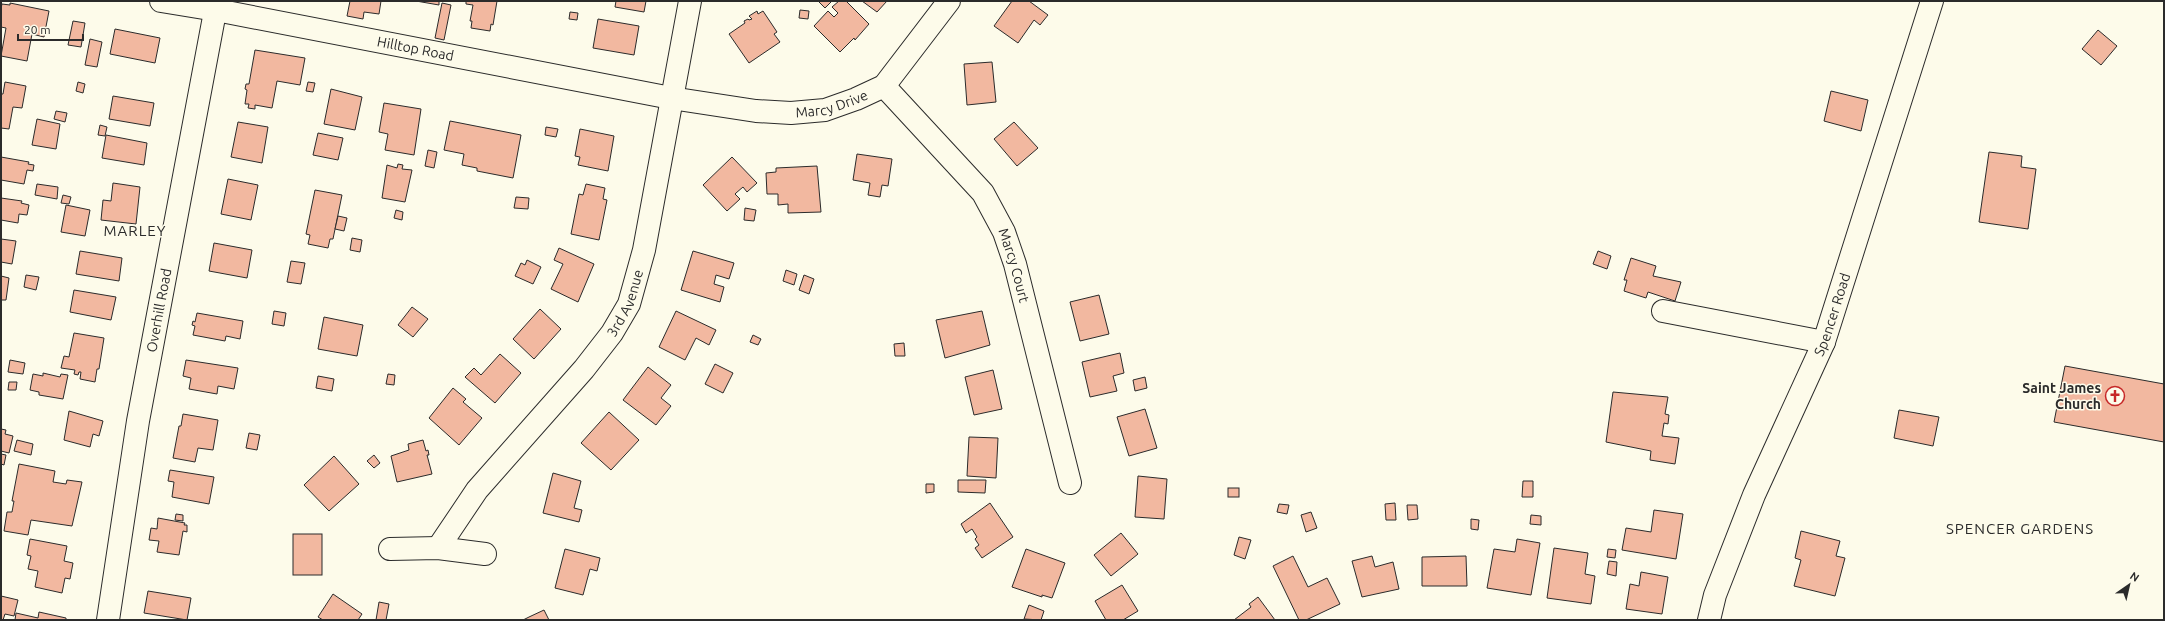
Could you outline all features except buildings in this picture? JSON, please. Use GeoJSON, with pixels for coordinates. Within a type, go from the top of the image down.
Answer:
{"type":"FeatureCollection","features":[{"type":"Feature","properties":{"kind":"street","name":"Hilltop Road"},"geometry":{"type":"LineString","coordinates":[[161,1],[216,5],[671,98]]}},
{"type":"Feature","properties":{"kind":"street","name":"3rd Avenue"},"geometry":{"type":"LineString","coordinates":[[438,548],[477,490],[584,369],[612,333],[629,304],[644,250],[690,1]]}},
{"type":"Feature","properties":{"kind":"street","name":"Marcy Drive"},"geometry":{"type":"LineString","coordinates":[[671,98],[756,111],[791,113],[824,110],[856,99],[884,86],[949,1]]}},
{"type":"Feature","properties":{"kind":"street","name":"Spencer Road"},"geometry":{"type":"LineString","coordinates":[[1709,620],[1715,595],[1754,495],[1824,342],[1932,1]]}},
{"type":"Feature","properties":{"kind":"street","name":"Overhill Road"},"geometry":{"type":"LineString","coordinates":[[108,620],[138,421],[216,5]]}},
{"type":"Feature","properties":{"kind":"street","name":"Marcy Court"},"geometry":{"type":"LineString","coordinates":[[884,86],[983,193],[1004,232],[1015,264],[1070,483]]}},
{"type":"Feature","properties":{"kind":"street"},"geometry":{"type":"LineString","coordinates":[[1663,311],[1824,342]]}},
{"type":"Feature","properties":{"kind":"street"},"geometry":{"type":"LineString","coordinates":[[390,549],[438,548],[485,554]]}},
{"type":"Feature","properties":{"kind":"place","name":"Saint James Church"},"geometry":{"type":"Point","coordinates":[2115,396]}},
{"type":"Feature","properties":{"kind":"district","name":"MARLEY"},"geometry":{"type":"Point","coordinates":[135,231]}},
{"type":"Feature","properties":{"kind":"district","name":"SPENCER GARDENS"},"geometry":{"type":"Point","coordinates":[2020,529]}}]}
